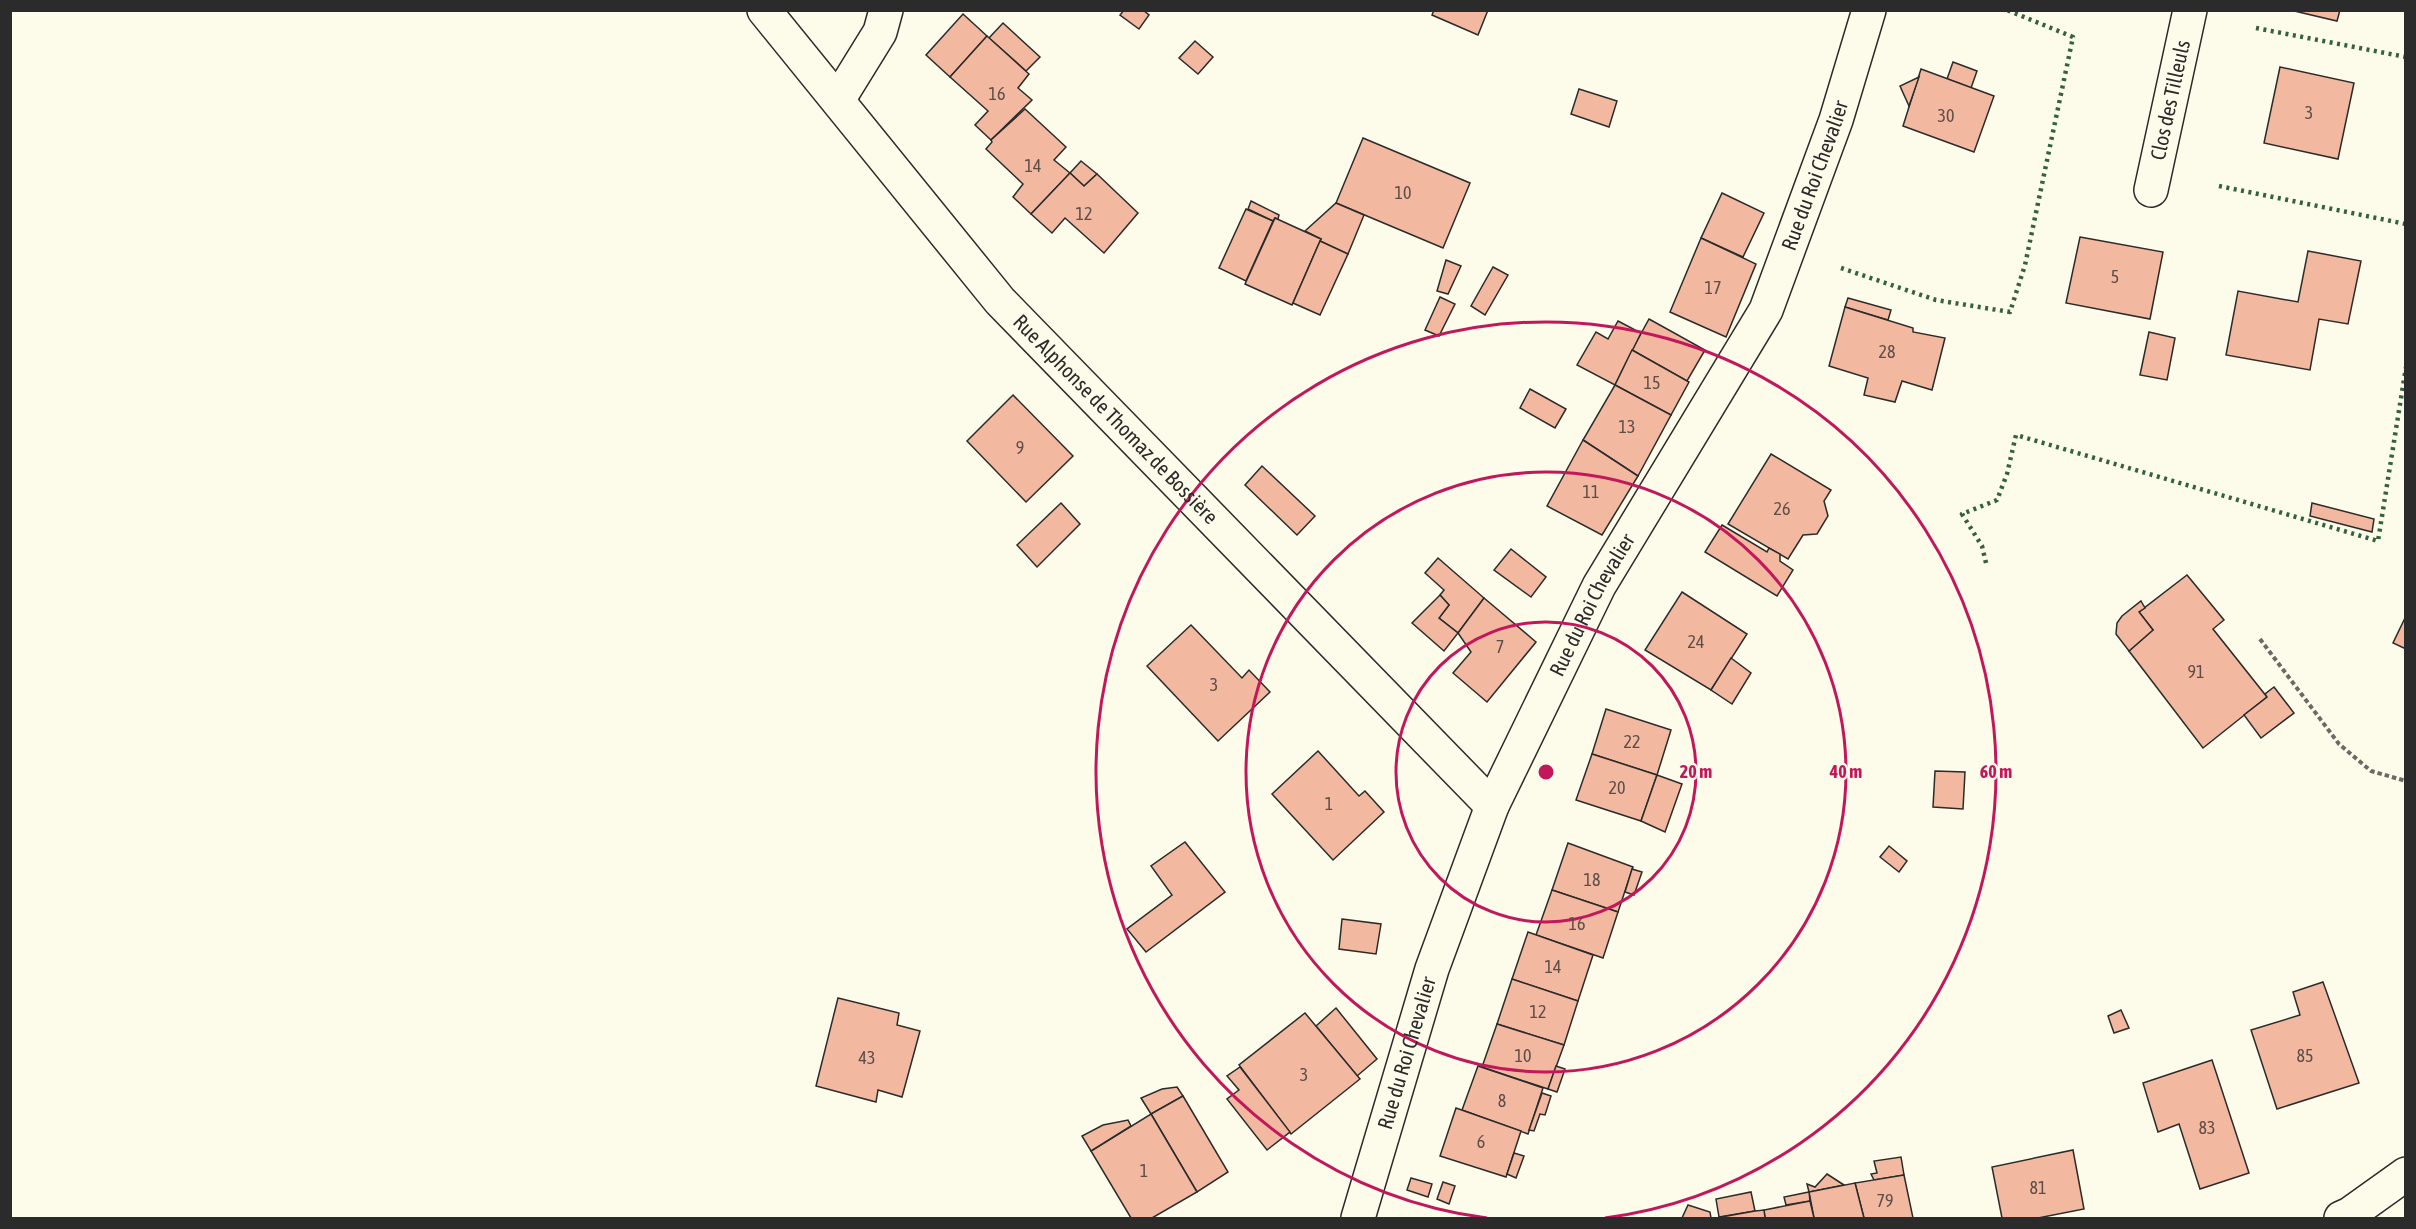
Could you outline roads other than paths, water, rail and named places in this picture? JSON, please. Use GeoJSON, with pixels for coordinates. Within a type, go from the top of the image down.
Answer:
{"type":"FeatureCollection","features":[{"type":"Feature","properties":{"kind":"street","name":"Rue Alphonse de Thomaz de Bossière"},"geometry":{"type":"LineString","coordinates":[[764,10],[1000,301],[1492,806]]}},
{"type":"Feature","properties":{"kind":"street"},"geometry":{"type":"LineString","coordinates":[[838,100],[880,32],[886,10]]}},
{"type":"Feature","properties":{"kind":"street","name":"Rue du Roi Chevalier"},"geometry":{"type":"LineString","coordinates":[[1358,1218],[1432,969],[1492,806],[1599,586],[1766,310],[1836,120],[1869,10]]}},
{"type":"Feature","properties":{"kind":"street","name":"Clos des Tilleuls"},"geometry":{"type":"LineString","coordinates":[[2151,190],[2190,10]]}},
{"type":"Feature","properties":{"kind":"street"},"geometry":{"type":"LineString","coordinates":[[2341,1218],[2406,1174]]}}]}
